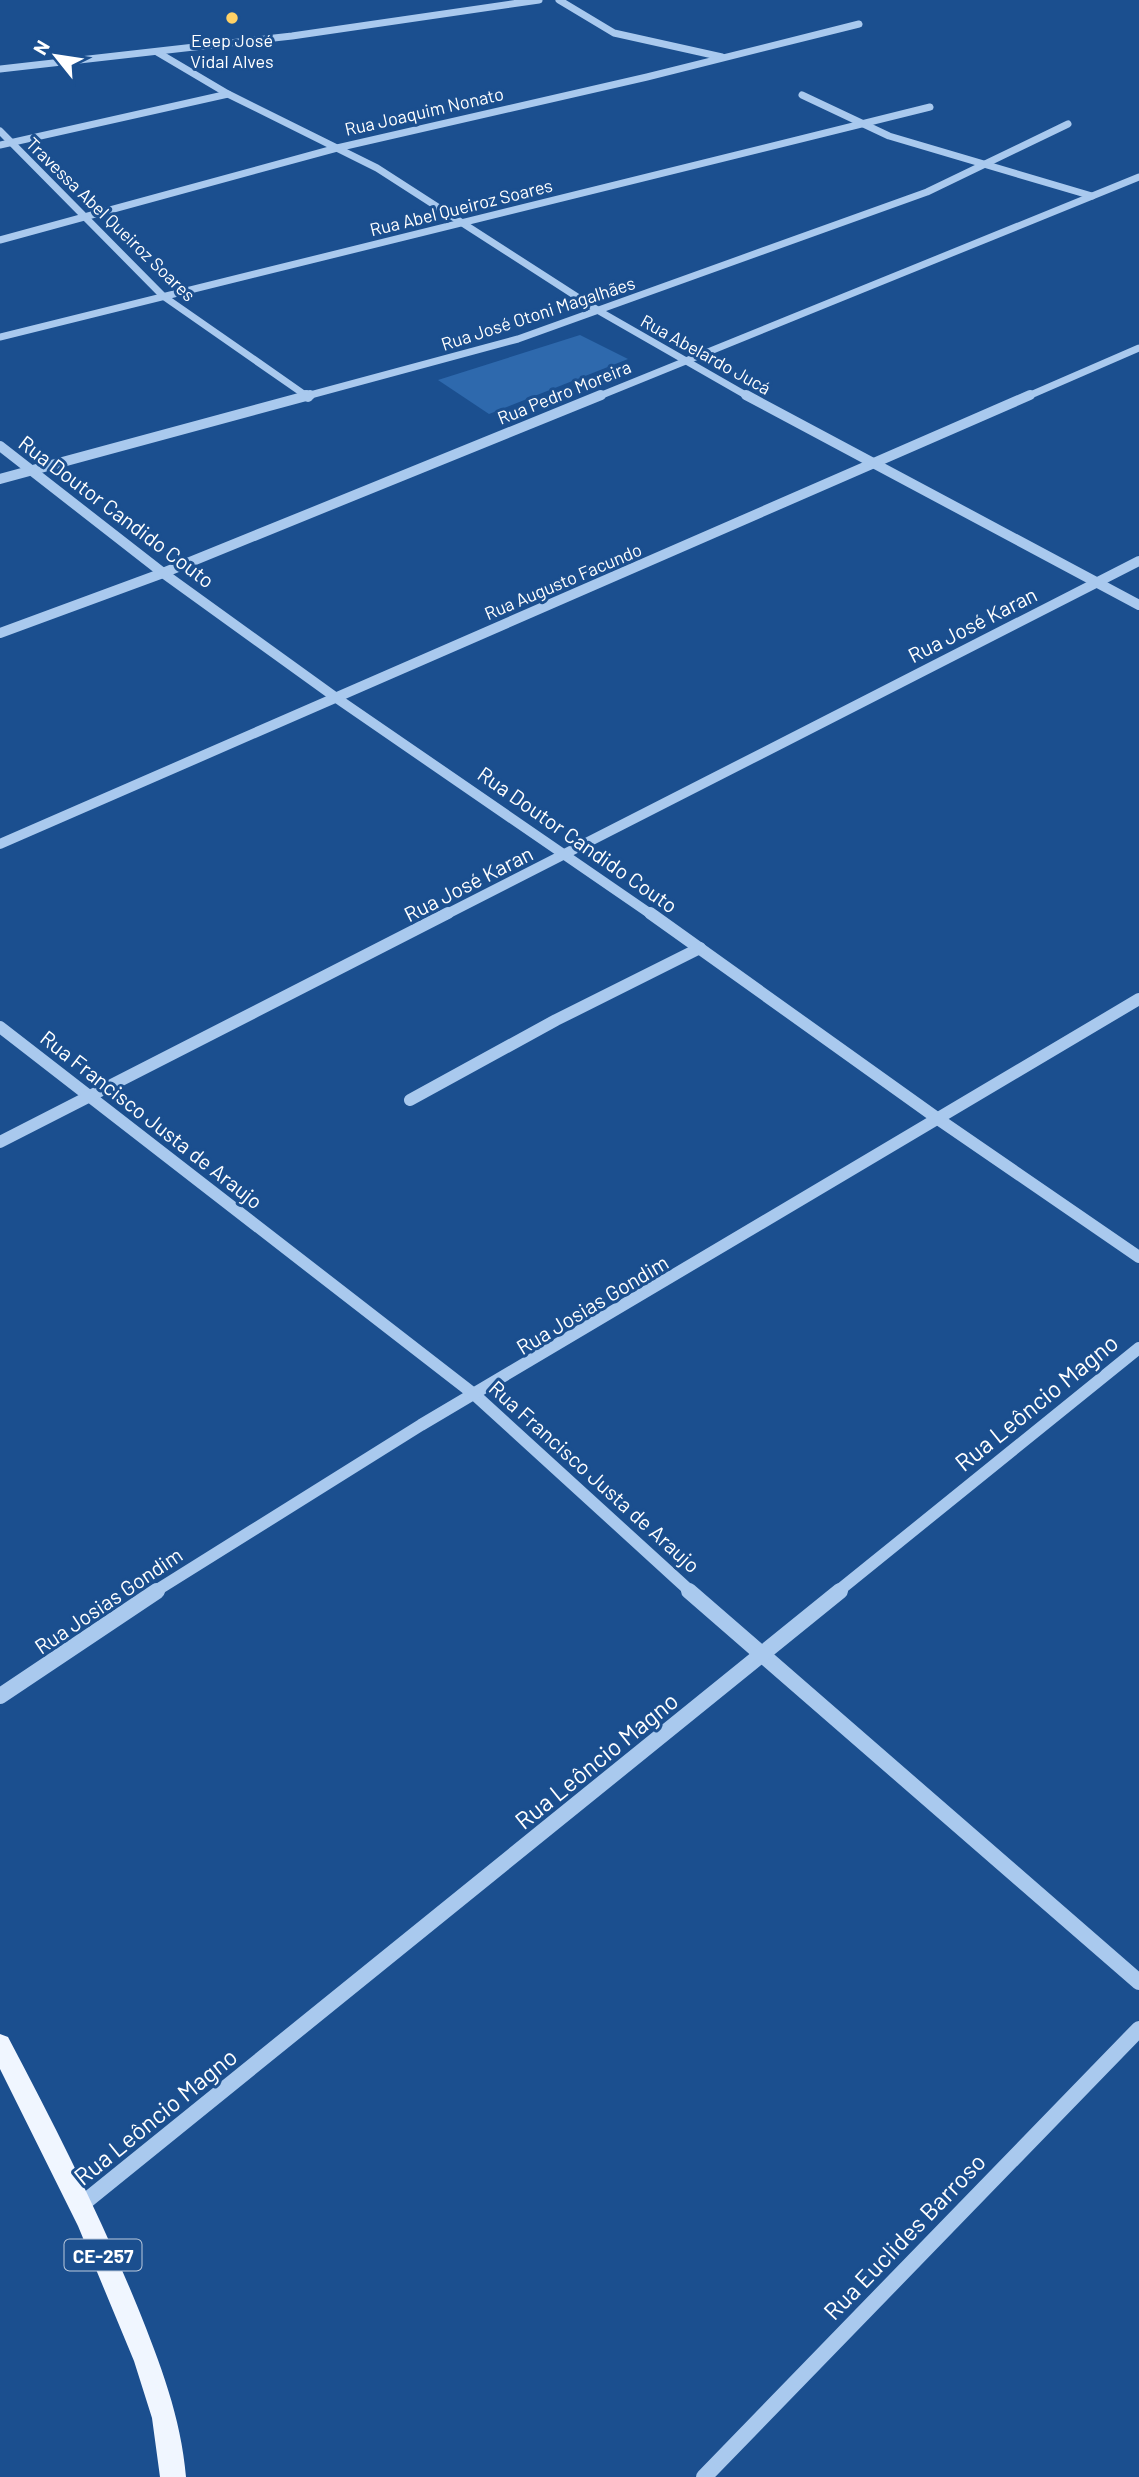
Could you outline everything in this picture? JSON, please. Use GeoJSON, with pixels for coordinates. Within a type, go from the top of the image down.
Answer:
{"type":"FeatureCollection","features":[{"type":"Feature","properties":{"kind":"main road","name":"CE-257"},"geometry":{"type":"LineString","coordinates":[[0,2045],[81,2205],[151,2373],[172,2442],[173,2477]]}},
{"type":"Feature","properties":{"kind":"street"},"geometry":{"type":"LineString","coordinates":[[0,69],[344,29],[539,0]]}},
{"type":"Feature","properties":{"kind":"street"},"geometry":{"type":"LineString","coordinates":[[559,0],[614,33],[725,58]]}},
{"type":"Feature","properties":{"kind":"street","name":"Rua Joaquim Nonato"},"geometry":{"type":"LineString","coordinates":[[0,240],[337,148],[725,58],[859,24]]}},
{"type":"Feature","properties":{"kind":"street","name":"Rua Abelardo Jucá"},"geometry":{"type":"LineString","coordinates":[[157,52],[228,94],[388,175],[461,224],[525,261],[599,312],[682,360],[873,465],[1139,605]]}},
{"type":"Feature","properties":{"kind":"street"},"geometry":{"type":"LineString","coordinates":[[0,145],[228,94]]}},
{"type":"Feature","properties":{"kind":"street"},"geometry":{"type":"LineString","coordinates":[[802,95],[859,125],[981,166],[1092,196]]}},
{"type":"Feature","properties":{"kind":"street","name":"Rua Abel Queiroz Soares"},"geometry":{"type":"LineString","coordinates":[[0,337],[930,107]]}},
{"type":"Feature","properties":{"kind":"street","name":"Rua José Otoni Magalhães"},"geometry":{"type":"LineString","coordinates":[[0,479],[518,339],[867,215],[981,166],[1068,124]]}},
{"type":"Feature","properties":{"kind":"street","name":"Travessa Abel Queiroz Soares"},"geometry":{"type":"LineString","coordinates":[[0,131],[88,217],[163,296],[308,397]]}},
{"type":"Feature","properties":{"kind":"street","name":"Rua Pedro Moreira"},"geometry":{"type":"LineString","coordinates":[[0,633],[163,573],[682,360],[1139,177]]}},
{"type":"Feature","properties":{"kind":"street","name":"Rua Augusto Facundo"},"geometry":{"type":"LineString","coordinates":[[0,844],[1139,348]]}},
{"type":"Feature","properties":{"kind":"street","name":"Rua Doutor Candido Couto"},"geometry":{"type":"LineString","coordinates":[[0,446],[163,573],[335,697],[567,854],[941,1121],[1139,1257]]}},
{"type":"Feature","properties":{"kind":"street","name":"Rua José Karan"},"geometry":{"type":"LineString","coordinates":[[0,1142],[1139,561]]}},
{"type":"Feature","properties":{"kind":"street"},"geometry":{"type":"LineString","coordinates":[[410,1100],[556,1020],[700,948]]}},
{"type":"Feature","properties":{"kind":"street","name":"Rua Josias Gondim"},"geometry":{"type":"LineString","coordinates":[[0,1696],[212,1554],[475,1395],[941,1121],[1139,999]]}},
{"type":"Feature","properties":{"kind":"street","name":"Rua Francisco Justa de Araujo"},"geometry":{"type":"LineString","coordinates":[[0,1027],[475,1395],[760,1655],[1139,1982]]}},
{"type":"Feature","properties":{"kind":"street","name":"Rua Leôncio Magno"},"geometry":{"type":"LineString","coordinates":[[81,2205],[1139,1348]]}},
{"type":"Feature","properties":{"kind":"street","name":"Rua Euclides Barroso"},"geometry":{"type":"LineString","coordinates":[[705,2477],[1139,2029]]}},
{"type":"Feature","properties":{"kind":"shaded area"},"geometry":{"type":"Polygon","coordinates":[[[580,335],[628,359],[489,414],[438,380],[580,335]]]}},
{"type":"Feature","properties":{"kind":"place","name":"Eeep José Vidal Alves"},"geometry":{"type":"Point","coordinates":[232,18]}}]}
